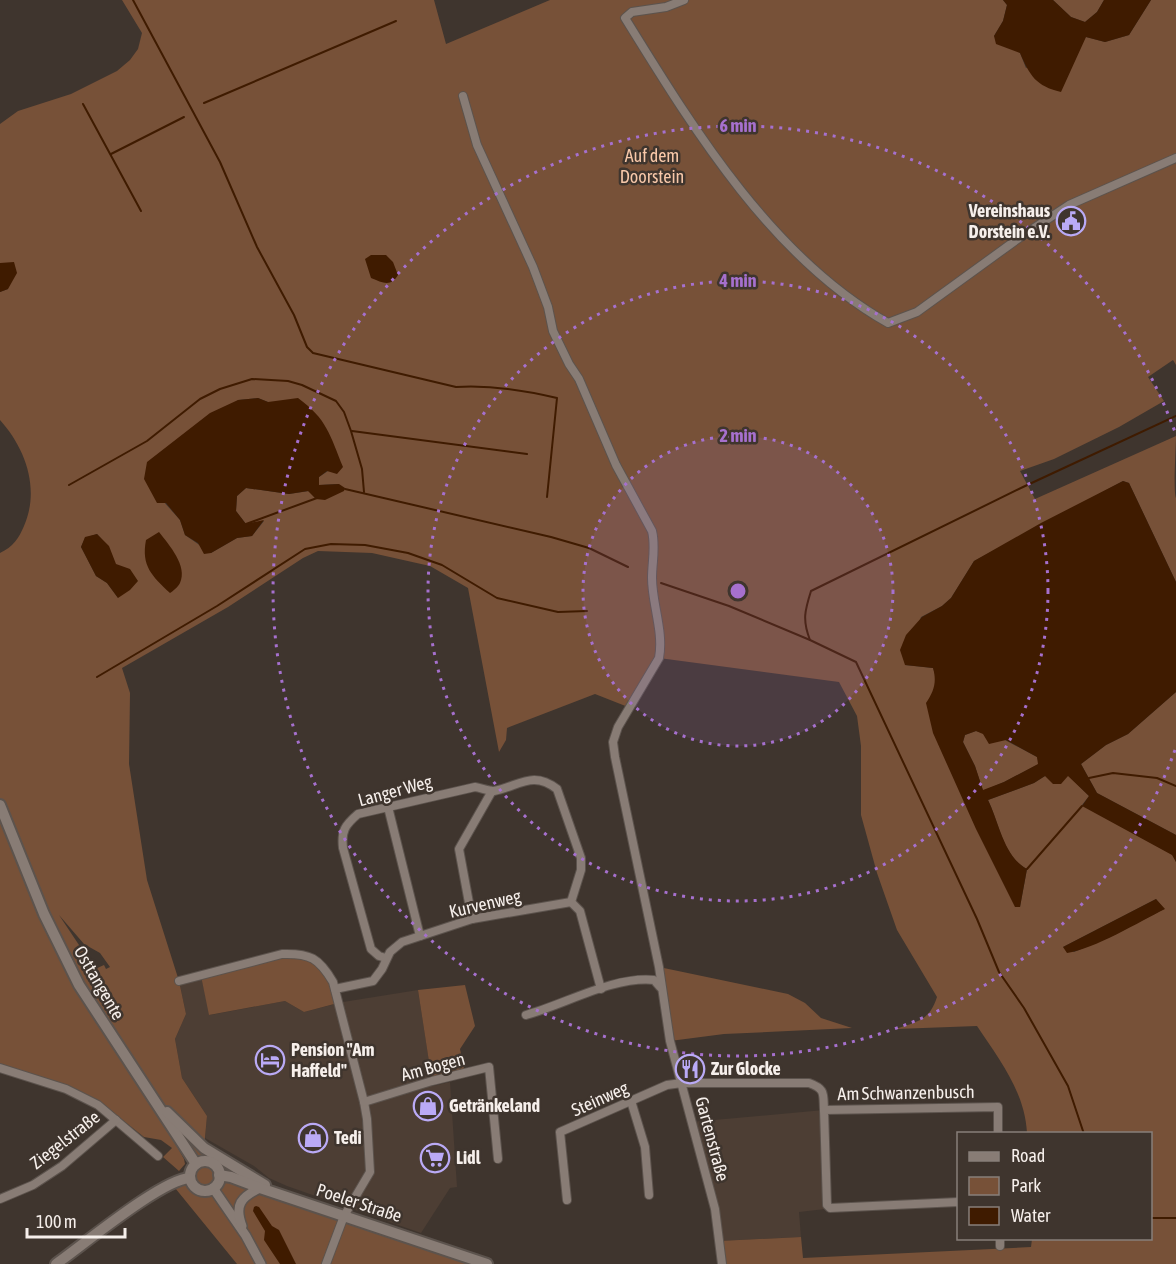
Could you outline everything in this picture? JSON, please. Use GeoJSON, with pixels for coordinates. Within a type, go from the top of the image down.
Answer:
{"type":"FeatureCollection","features":[{"type":"Feature","properties":{"kind":"main road","name":"Osttangente"},"geometry":{"type":"LineString","coordinates":[[0,805],[39,904],[74,976],[196,1164]]}},
{"type":"Feature","properties":{"kind":"main road"},"geometry":{"type":"LineString","coordinates":[[139,1079],[172,1117],[204,1148],[278,1193]]}},
{"type":"Feature","properties":{"kind":"main road"},"geometry":{"type":"LineString","coordinates":[[204,1161],[209,1161],[217,1167],[219,1175],[219,1181],[208,1190],[198,1189],[190,1178],[192,1168],[204,1161]]}},
{"type":"Feature","properties":{"kind":"main road","name":"Poeler Straße"},"geometry":{"type":"LineString","coordinates":[[219,1175],[231,1177],[487,1264]]}},
{"type":"Feature","properties":{"kind":"main road"},"geometry":{"type":"LineString","coordinates":[[56,1264],[155,1192],[178,1180],[190,1178]]}},
{"type":"Feature","properties":{"kind":"street"},"geometry":{"type":"LineString","coordinates":[[684,0],[666,7],[632,12],[625,18],[702,140],[764,217],[803,260],[835,289],[864,310],[888,323],[917,312],[1069,205],[1176,158]]}},
{"type":"Feature","properties":{"kind":"street","name":"Gartenstraße"},"geometry":{"type":"LineString","coordinates":[[463,96],[477,145],[533,267],[548,307],[553,331],[579,379],[616,465],[652,531],[655,541],[652,577],[661,648],[658,658],[628,707],[613,742],[659,967],[670,1041],[715,1209],[722,1264]]}},
{"type":"Feature","properties":{"kind":"street","name":"Langer Weg"},"geometry":{"type":"LineString","coordinates":[[386,958],[379,956],[371,949],[342,835],[344,827],[358,814],[476,787],[492,791],[532,779],[549,783],[557,789],[581,858],[581,870],[571,902]]}},
{"type":"Feature","properties":{"kind":"street"},"geometry":{"type":"LineString","coordinates":[[472,920],[459,849],[492,791]]}},
{"type":"Feature","properties":{"kind":"street"},"geometry":{"type":"LineString","coordinates":[[388,807],[420,936]]}},
{"type":"Feature","properties":{"kind":"street"},"geometry":{"type":"LineString","coordinates":[[571,902],[580,911],[601,989]]}},
{"type":"Feature","properties":{"kind":"street","name":"Kurvenweg"},"geometry":{"type":"LineString","coordinates":[[335,989],[373,981],[390,952],[402,942],[472,920],[571,902]]}},
{"type":"Feature","properties":{"kind":"street"},"geometry":{"type":"LineString","coordinates":[[179,981],[282,954],[299,954],[314,958],[333,982],[364,1102],[370,1172],[344,1216],[326,1264]]}},
{"type":"Feature","properties":{"kind":"street"},"geometry":{"type":"LineString","coordinates":[[526,1015],[640,978],[654,980],[661,988]]}},
{"type":"Feature","properties":{"kind":"street","name":"Am Bogen"},"geometry":{"type":"LineString","coordinates":[[364,1102],[489,1067],[498,1159]]}},
{"type":"Feature","properties":{"kind":"street"},"geometry":{"type":"LineString","coordinates":[[0,1068],[66,1089],[98,1105],[158,1156]]}},
{"type":"Feature","properties":{"kind":"street","name":"Steinweg"},"geometry":{"type":"LineString","coordinates":[[567,1200],[560,1132],[667,1085],[682,1083]]}},
{"type":"Feature","properties":{"kind":"street","name":"Am Schwanzenbusch"},"geometry":{"type":"LineString","coordinates":[[682,1083],[809,1083],[819,1086],[823,1092],[827,1205],[830,1208],[957,1202]]}},
{"type":"Feature","properties":{"kind":"street"},"geometry":{"type":"LineString","coordinates":[[631,1101],[645,1147],[649,1195]]}},
{"type":"Feature","properties":{"kind":"street","name":"Am Schwanzenbusch"},"geometry":{"type":"LineString","coordinates":[[824,1110],[998,1107],[998,1132]]}},
{"type":"Feature","properties":{"kind":"street","name":"Ziegelstraße"},"geometry":{"type":"LineString","coordinates":[[0,1198],[33,1185],[62,1166],[116,1120]]}},
{"type":"Feature","properties":{"kind":"street"},"geometry":{"type":"LineString","coordinates":[[213,1188],[246,1236],[261,1264]]}},
{"type":"Feature","properties":{"kind":"street"},"geometry":{"type":"LineString","coordinates":[[246,1236],[238,1215],[240,1203],[244,1197],[260,1188]]}},
{"type":"Feature","properties":{"kind":"shaded area"},"geometry":{"type":"Polygon","coordinates":[[[201,976],[210,1015],[285,1001],[304,1012],[343,1002],[418,990],[433,1086],[450,1082],[457,1187],[450,1188],[421,1233],[287,1186],[269,1178],[254,1166],[205,1138],[207,1116],[182,1078],[175,1039],[186,1014],[179,981],[201,976]]]}},
{"type":"Feature","properties":{"kind":"shaded area"},"geometry":{"type":"Polygon","coordinates":[[[824,1110],[827,1205],[825,1209],[799,1212],[801,1237],[719,1241],[692,1122],[824,1110]]]}},
{"type":"Feature","properties":{"kind":"green space","name":"Auf dem Doorstein"},"geometry":{"type":"Polygon","coordinates":[[[122,0],[434,0],[446,44],[550,0],[1003,0],[1007,5],[1003,21],[994,36],[1020,53],[1026,68],[1086,37],[1105,42],[1129,35],[1151,0],[1176,0],[1176,365],[1173,360],[1148,377],[1164,401],[1119,427],[1054,459],[1020,471],[1035,499],[1176,436],[1176,582],[1129,483],[1123,481],[974,561],[951,598],[942,606],[921,617],[905,665],[933,668],[936,677],[934,692],[1020,907],[1027,869],[1012,856],[1007,848],[988,800],[1034,783],[1045,776],[1068,775],[1089,796],[1082,805],[1173,855],[1176,862],[1176,1264],[722,1264],[719,1241],[801,1237],[803,1258],[1031,1247],[1032,1240],[1152,1240],[1152,1132],[1027,1132],[1016,1090],[977,1026],[896,1029],[917,1022],[926,1016],[937,997],[897,930],[877,873],[861,815],[861,746],[857,716],[839,682],[659,658],[628,707],[595,694],[507,728],[506,740],[499,752],[468,588],[430,566],[372,553],[318,551],[303,558],[228,607],[122,668],[130,693],[129,764],[147,880],[179,981],[186,1014],[175,1039],[182,1078],[207,1116],[204,1148],[278,1193],[487,1264],[237,1264],[171,1183],[188,1178],[189,1169],[195,1163],[161,1118],[184,1159],[185,1164],[179,1171],[163,1157],[172,1148],[161,1140],[144,1137],[100,1102],[0,1065],[0,553],[12,545],[20,534],[29,512],[31,498],[28,470],[23,457],[9,431],[0,420],[0,292],[8,289],[0,263],[0,124],[18,111],[71,94],[117,71],[130,60],[138,49],[142,33],[122,0]],[[258,398],[238,400],[163,501],[180,520],[185,535],[211,553],[237,538],[252,536],[264,521],[246,524],[236,511],[237,496],[246,488],[289,494],[309,491],[316,499],[339,484],[319,485],[319,477],[328,471],[268,402],[258,398]],[[97,534],[85,538],[81,547],[96,576],[107,583],[118,598],[115,563],[109,549],[97,534]],[[1156,899],[1063,947],[1074,952],[1112,936],[1164,909],[1156,899]],[[59,915],[95,969],[104,965],[106,969],[110,967],[100,953],[84,944],[59,915]]]}},
{"type":"Feature","properties":{"kind":"green space"},"geometry":{"type":"Polygon","coordinates":[[[1053,0],[1104,0],[1097,12],[1085,22],[1071,17],[1053,0]]]}},
{"type":"Feature","properties":{"kind":"green space"},"geometry":{"type":"Polygon","coordinates":[[[1176,692],[1176,835],[1097,793],[1081,764],[1106,745],[1128,734],[1176,692]]]}},
{"type":"Feature","properties":{"kind":"green space"},"geometry":{"type":"Polygon","coordinates":[[[976,731],[1005,740],[1037,757],[1039,764],[983,791],[975,766],[963,742],[965,735],[976,731]]]}},
{"type":"Feature","properties":{"kind":"green space"},"geometry":{"type":"Polygon","coordinates":[[[299,954],[325,969],[338,1003],[304,1012],[285,1001],[209,1015],[201,976],[299,954]]]}},
{"type":"Feature","properties":{"kind":"green space"},"geometry":{"type":"Polygon","coordinates":[[[659,967],[788,994],[805,1003],[821,1018],[852,1028],[724,1034],[670,1041],[659,967]]]}},
{"type":"Feature","properties":{"kind":"green space"},"geometry":{"type":"Polygon","coordinates":[[[465,985],[475,1026],[460,1049],[465,1073],[432,1081],[418,990],[465,985]]]}},
{"type":"Feature","properties":{"kind":"water"},"geometry":{"type":"Polygon","coordinates":[[[1003,0],[1053,0],[1071,17],[1085,22],[1097,12],[1104,0],[1151,0],[1129,35],[1105,42],[1086,37],[1061,92],[1045,87],[1035,79],[1020,53],[996,44],[994,36],[1003,21],[1007,5],[1003,0]]]}},
{"type":"Feature","properties":{"kind":"water"},"geometry":{"type":"Polygon","coordinates":[[[371,255],[386,255],[393,262],[398,275],[393,281],[386,283],[371,278],[365,259],[371,255]]]}},
{"type":"Feature","properties":{"kind":"water"},"geometry":{"type":"Polygon","coordinates":[[[14,262],[17,273],[8,289],[0,292],[0,263],[14,262]]]}},
{"type":"Feature","properties":{"kind":"water"},"geometry":{"type":"Polygon","coordinates":[[[258,398],[268,402],[298,398],[315,413],[326,428],[343,467],[337,474],[327,471],[319,477],[319,485],[339,484],[345,488],[344,491],[325,500],[316,499],[308,491],[289,494],[246,488],[237,496],[236,511],[246,524],[264,520],[252,536],[237,538],[211,553],[204,554],[198,543],[185,535],[180,520],[166,503],[157,503],[144,479],[147,462],[210,413],[238,400],[258,398]]]}},
{"type":"Feature","properties":{"kind":"water"},"geometry":{"type":"Polygon","coordinates":[[[1123,481],[1129,483],[1176,582],[1176,692],[1128,734],[1106,745],[1081,764],[1097,793],[1176,835],[1176,862],[1172,855],[1082,806],[1089,796],[1068,776],[1061,784],[1053,784],[1045,776],[1034,783],[988,800],[1007,848],[1027,869],[1020,907],[1015,907],[976,829],[933,733],[926,703],[934,686],[933,668],[905,665],[900,650],[906,635],[922,617],[951,598],[974,561],[1123,481]],[[976,731],[965,735],[963,742],[975,766],[983,790],[1038,764],[1037,757],[1006,740],[989,744],[983,734],[976,731]]]}},
{"type":"Feature","properties":{"kind":"water"},"geometry":{"type":"Polygon","coordinates":[[[159,532],[176,556],[182,570],[180,583],[170,593],[153,576],[145,557],[146,540],[159,532]]]}},
{"type":"Feature","properties":{"kind":"water"},"geometry":{"type":"Polygon","coordinates":[[[97,534],[109,546],[116,564],[130,569],[138,581],[118,598],[107,583],[96,576],[81,547],[85,537],[97,534]]]}},
{"type":"Feature","properties":{"kind":"water"},"geometry":{"type":"Polygon","coordinates":[[[1156,899],[1165,909],[1090,946],[1067,953],[1063,947],[1156,899]]]}},
{"type":"Feature","properties":{"kind":"water"},"geometry":{"type":"Polygon","coordinates":[[[256,1206],[272,1226],[279,1230],[296,1264],[280,1264],[264,1240],[265,1231],[253,1211],[256,1206]]]}},
{"type":"Feature","properties":{"kind":"waterway"},"geometry":{"type":"LineString","coordinates":[[133,0],[220,162],[257,247],[294,315],[307,347],[313,353],[456,387],[506,389],[557,398],[547,497]]}},
{"type":"Feature","properties":{"kind":"waterway"},"geometry":{"type":"LineString","coordinates":[[204,103],[396,21]]}},
{"type":"Feature","properties":{"kind":"waterway"},"geometry":{"type":"LineString","coordinates":[[83,104],[141,211]]}},
{"type":"Feature","properties":{"kind":"waterway"},"geometry":{"type":"LineString","coordinates":[[111,154],[184,117]]}},
{"type":"Feature","properties":{"kind":"waterway"},"geometry":{"type":"LineString","coordinates":[[69,485],[147,441],[200,399],[220,389],[252,379],[288,381],[336,401],[344,412],[351,431],[362,469],[364,492]]}},
{"type":"Feature","properties":{"kind":"waterway"},"geometry":{"type":"LineString","coordinates":[[810,640],[805,615],[811,591],[1023,487],[1176,416]]}},
{"type":"Feature","properties":{"kind":"waterway"},"geometry":{"type":"LineString","coordinates":[[352,431],[527,454]]}},
{"type":"Feature","properties":{"kind":"waterway"},"geometry":{"type":"LineString","coordinates":[[345,489],[551,537],[589,548],[628,567]]}},
{"type":"Feature","properties":{"kind":"waterway"},"geometry":{"type":"LineString","coordinates":[[246,524],[317,498]]}},
{"type":"Feature","properties":{"kind":"waterway"},"geometry":{"type":"LineString","coordinates":[[97,677],[217,606],[305,549],[331,544],[365,545],[408,553],[442,565],[497,598],[558,612],[587,611]]}},
{"type":"Feature","properties":{"kind":"waterway"},"geometry":{"type":"LineString","coordinates":[[661,583],[729,606],[856,662],[977,919],[999,972],[1024,1008],[1068,1086],[1083,1132]]}},
{"type":"Feature","properties":{"kind":"waterway"},"geometry":{"type":"LineString","coordinates":[[1089,778],[1113,773],[1157,778],[1176,786]]}},
{"type":"Feature","properties":{"kind":"waterway"},"geometry":{"type":"LineString","coordinates":[[1027,869],[1082,806]]}},
{"type":"Feature","properties":{"kind":"waterway"},"geometry":{"type":"LineString","coordinates":[[1152,1218],[1176,1218]]}},
{"type":"Feature","properties":{"kind":"place","name":"Vereinshaus Dorstein e.V."},"geometry":{"type":"Point","coordinates":[1071,221]}},
{"type":"Feature","properties":{"kind":"place","name":"Pension \"Am Haffeld\""},"geometry":{"type":"Point","coordinates":[270,1060]}},
{"type":"Feature","properties":{"kind":"place","name":"Zur Glocke"},"geometry":{"type":"Point","coordinates":[690,1069]}},
{"type":"Feature","properties":{"kind":"place","name":"Getränkeland"},"geometry":{"type":"Point","coordinates":[428,1106]}},
{"type":"Feature","properties":{"kind":"place","name":"Tedi"},"geometry":{"type":"Point","coordinates":[313,1138]}},
{"type":"Feature","properties":{"kind":"place","name":"Lidl"},"geometry":{"type":"Point","coordinates":[435,1158]}}]}
